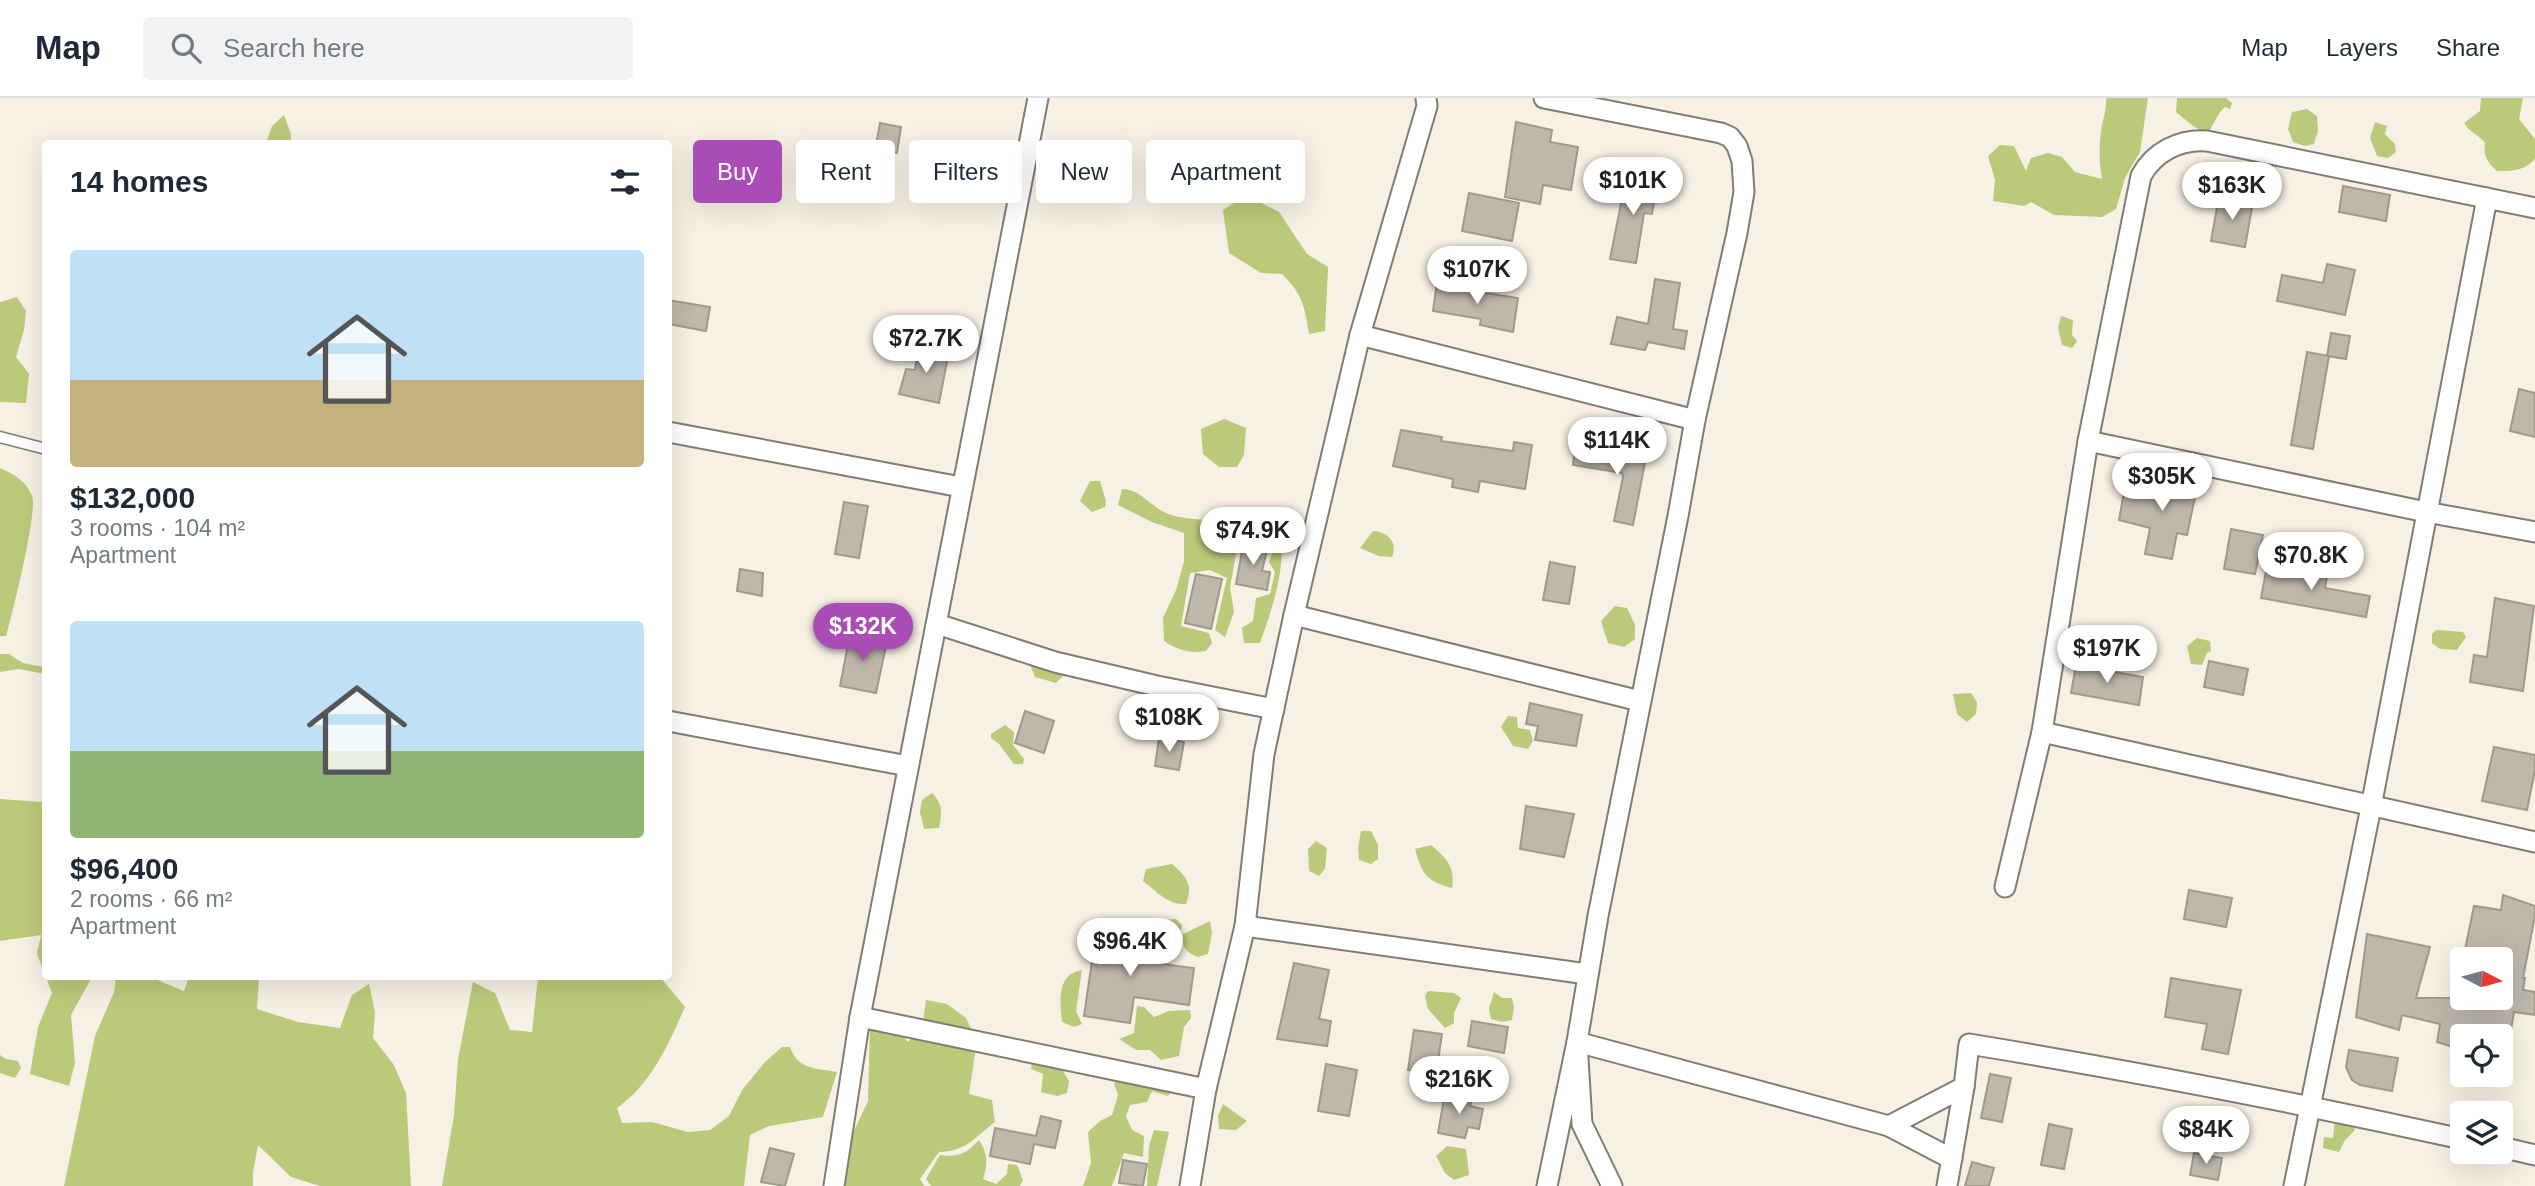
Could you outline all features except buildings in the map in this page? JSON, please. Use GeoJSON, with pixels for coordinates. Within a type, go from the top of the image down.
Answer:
{"type":"FeatureCollection","features":[{"type":"Feature","properties":{"kind":"street"},"geometry":{"type":"LineString","coordinates":[[834,1186],[860,1017],[1038,98]]}},
{"type":"Feature","properties":{"kind":"street"},"geometry":{"type":"LineString","coordinates":[[1190,1186],[1206,1089],[1245,926],[1264,754],[1294,615],[1360,335],[1427,106],[1426,98]]}},
{"type":"Feature","properties":{"kind":"street"},"geometry":{"type":"LineString","coordinates":[[1544,98],[1730,137],[1742,160],[1744,192],[1695,420],[1587,974],[1577,1042],[1546,1186]]}},
{"type":"Feature","properties":{"kind":"street"},"geometry":{"type":"LineString","coordinates":[[2005,887],[2042,732],[2088,441],[2141,176],[2158,154],[2185,142],[2207,141],[2535,208]]}},
{"type":"Feature","properties":{"kind":"street"},"geometry":{"type":"LineString","coordinates":[[2294,1186],[2371,807],[2487,198]]}},
{"type":"Feature","properties":{"kind":"street"},"geometry":{"type":"LineString","coordinates":[[1360,335],[1695,420]]}},
{"type":"Feature","properties":{"kind":"street"},"geometry":{"type":"LineString","coordinates":[[672,433],[961,487]]}},
{"type":"Feature","properties":{"kind":"street"},"geometry":{"type":"LineString","coordinates":[[2088,441],[2426,512],[2535,532]]}},
{"type":"Feature","properties":{"kind":"street"},"geometry":{"type":"LineString","coordinates":[[1294,615],[1640,701]]}},
{"type":"Feature","properties":{"kind":"street"},"geometry":{"type":"LineString","coordinates":[[937,624],[1055,662],[1274,709]]}},
{"type":"Feature","properties":{"kind":"street"},"geometry":{"type":"LineString","coordinates":[[672,722],[908,766]]}},
{"type":"Feature","properties":{"kind":"street"},"geometry":{"type":"LineString","coordinates":[[2042,732],[2535,842]]}},
{"type":"Feature","properties":{"kind":"street"},"geometry":{"type":"LineString","coordinates":[[1245,926],[1587,974]]}},
{"type":"Feature","properties":{"kind":"street"},"geometry":{"type":"LineString","coordinates":[[860,1017],[1206,1089]]}},
{"type":"Feature","properties":{"kind":"street"},"geometry":{"type":"LineString","coordinates":[[1577,1042],[1889,1126],[1952,1159]]}},
{"type":"Feature","properties":{"kind":"street"},"geometry":{"type":"LineString","coordinates":[[1577,1042],[1582,1124],[1612,1186]]}},
{"type":"Feature","properties":{"kind":"street"},"geometry":{"type":"LineString","coordinates":[[1947,1186],[1969,1044],[2111,1067],[2450,1136]]}},
{"type":"Feature","properties":{"kind":"street"},"geometry":{"type":"LineString","coordinates":[[1889,1126],[1964,1087]]}},
{"type":"Feature","properties":{"kind":"street"},"geometry":{"type":"LineString","coordinates":[[2513,1149],[2535,1154]]}},
{"type":"Feature","properties":{"kind":"lane"},"geometry":{"type":"LineString","coordinates":[[0,438],[42,448]]}},
{"type":"Feature","properties":{"kind":"green space"},"geometry":{"type":"Polygon","coordinates":[[[2106,98],[2148,98],[2140,152],[2125,178],[2116,209],[2102,217],[2054,215],[2031,202],[2024,206],[1993,201],[1995,180],[1988,156],[2000,145],[2014,146],[2026,171],[2031,158],[2048,153],[2062,157],[2075,172],[2102,179],[2100,144],[2106,98]]]}},
{"type":"Feature","properties":{"kind":"green space"},"geometry":{"type":"Polygon","coordinates":[[[2177,98],[2226,98],[2232,103],[2230,109],[2225,107],[2222,110],[2207,134],[2176,112],[2177,98]]]}},
{"type":"Feature","properties":{"kind":"green space"},"geometry":{"type":"Polygon","coordinates":[[[2481,98],[2523,98],[2519,119],[2535,139],[2535,159],[2527,166],[2518,170],[2497,171],[2488,162],[2485,143],[2464,123],[2480,111],[2481,98]]]}},
{"type":"Feature","properties":{"kind":"green space"},"geometry":{"type":"Polygon","coordinates":[[[2307,109],[2317,116],[2318,131],[2314,144],[2305,146],[2293,142],[2288,129],[2292,112],[2307,109]]]}},
{"type":"Feature","properties":{"kind":"green space"},"geometry":{"type":"Polygon","coordinates":[[[284,115],[291,140],[267,140],[272,126],[284,115]]]}},
{"type":"Feature","properties":{"kind":"green space"},"geometry":{"type":"Polygon","coordinates":[[[2375,122],[2387,126],[2385,134],[2395,144],[2396,152],[2388,158],[2377,156],[2370,138],[2375,122]]]}},
{"type":"Feature","properties":{"kind":"green space"},"geometry":{"type":"Polygon","coordinates":[[[1234,203],[1262,203],[1279,212],[1307,254],[1328,267],[1325,331],[1309,334],[1302,301],[1282,274],[1261,273],[1229,253],[1223,210],[1234,203]]]}},
{"type":"Feature","properties":{"kind":"green space"},"geometry":{"type":"Polygon","coordinates":[[[17,297],[26,311],[16,357],[29,374],[26,403],[0,402],[0,302],[17,297]]]}},
{"type":"Feature","properties":{"kind":"green space"},"geometry":{"type":"Polygon","coordinates":[[[2061,316],[2073,320],[2072,335],[2077,341],[2072,348],[2062,345],[2058,328],[2061,316]]]}},
{"type":"Feature","properties":{"kind":"green space"},"geometry":{"type":"Polygon","coordinates":[[[1224,419],[1246,428],[1244,455],[1237,467],[1219,467],[1203,454],[1201,429],[1224,419]]]}},
{"type":"Feature","properties":{"kind":"green space"},"geometry":{"type":"Polygon","coordinates":[[[0,468],[23,482],[32,496],[33,505],[23,564],[6,636],[0,636],[0,468]]]}},
{"type":"Feature","properties":{"kind":"green space"},"geometry":{"type":"Polygon","coordinates":[[[1090,481],[1100,481],[1106,501],[1105,507],[1092,512],[1080,501],[1090,481]]]}},
{"type":"Feature","properties":{"kind":"green space"},"geometry":{"type":"Polygon","coordinates":[[[1122,489],[1140,495],[1166,513],[1214,521],[1240,533],[1230,587],[1234,612],[1225,637],[1215,630],[1227,578],[1210,570],[1190,573],[1181,626],[1209,633],[1212,643],[1206,651],[1184,650],[1164,641],[1163,618],[1176,590],[1184,562],[1184,533],[1152,522],[1118,505],[1122,489]]]}},
{"type":"Feature","properties":{"kind":"green space"},"geometry":{"type":"Polygon","coordinates":[[[1226,515],[1241,520],[1276,523],[1280,535],[1282,550],[1278,583],[1260,643],[1244,643],[1242,628],[1253,621],[1256,598],[1270,594],[1275,572],[1269,562],[1273,550],[1269,543],[1226,523],[1226,515]]]}},
{"type":"Feature","properties":{"kind":"green space"},"geometry":{"type":"Polygon","coordinates":[[[1373,531],[1383,533],[1393,542],[1392,557],[1379,556],[1360,548],[1373,531]]]}},
{"type":"Feature","properties":{"kind":"green space"},"geometry":{"type":"Polygon","coordinates":[[[1615,606],[1627,608],[1635,625],[1635,639],[1624,647],[1608,643],[1601,621],[1615,606]]]}},
{"type":"Feature","properties":{"kind":"green space"},"geometry":{"type":"Polygon","coordinates":[[[2436,630],[2463,632],[2466,637],[2457,650],[2440,649],[2432,643],[2432,634],[2436,630]]]}},
{"type":"Feature","properties":{"kind":"green space"},"geometry":{"type":"Polygon","coordinates":[[[2197,638],[2210,641],[2211,651],[2207,653],[2202,665],[2191,664],[2187,646],[2197,638]]]}},
{"type":"Feature","properties":{"kind":"green space"},"geometry":{"type":"Polygon","coordinates":[[[1039,649],[1061,653],[1070,662],[1069,670],[1056,683],[1035,677],[1028,659],[1039,649]]]}},
{"type":"Feature","properties":{"kind":"green space"},"geometry":{"type":"Polygon","coordinates":[[[0,654],[9,654],[23,663],[42,666],[42,673],[19,669],[0,672],[0,654]]]}},
{"type":"Feature","properties":{"kind":"green space"},"geometry":{"type":"Polygon","coordinates":[[[1971,693],[1977,702],[1976,714],[1967,722],[1957,714],[1953,694],[1971,693]]]}},
{"type":"Feature","properties":{"kind":"green space"},"geometry":{"type":"Polygon","coordinates":[[[1508,716],[1517,717],[1518,728],[1530,730],[1533,741],[1528,749],[1513,746],[1501,727],[1508,716]]]}},
{"type":"Feature","properties":{"kind":"green space"},"geometry":{"type":"Polygon","coordinates":[[[1005,725],[1014,732],[1013,745],[1024,759],[1023,764],[1014,764],[991,738],[991,734],[1005,725]]]}},
{"type":"Feature","properties":{"kind":"green space"},"geometry":{"type":"Polygon","coordinates":[[[932,793],[941,809],[939,828],[924,829],[920,812],[922,800],[932,793]]]}},
{"type":"Feature","properties":{"kind":"green space"},"geometry":{"type":"Polygon","coordinates":[[[0,799],[42,801],[42,967],[37,954],[41,935],[0,941],[0,799]]]}},
{"type":"Feature","properties":{"kind":"green space"},"geometry":{"type":"Polygon","coordinates":[[[1361,831],[1371,831],[1378,845],[1378,859],[1371,864],[1359,860],[1361,831]]]}},
{"type":"Feature","properties":{"kind":"green space"},"geometry":{"type":"Polygon","coordinates":[[[1316,841],[1327,848],[1325,869],[1319,876],[1309,871],[1308,849],[1316,841]]]}},
{"type":"Feature","properties":{"kind":"green space"},"geometry":{"type":"Polygon","coordinates":[[[1431,845],[1451,868],[1452,888],[1431,879],[1420,865],[1415,849],[1431,845]]]}},
{"type":"Feature","properties":{"kind":"green space"},"geometry":{"type":"Polygon","coordinates":[[[1172,864],[1189,886],[1186,904],[1168,900],[1143,881],[1146,869],[1172,864]]]}},
{"type":"Feature","properties":{"kind":"green space"},"geometry":{"type":"Polygon","coordinates":[[[1176,919],[1182,925],[1173,960],[1159,959],[1155,967],[1149,964],[1155,929],[1163,920],[1176,919]]]}},
{"type":"Feature","properties":{"kind":"green space"},"geometry":{"type":"Polygon","coordinates":[[[1210,921],[1212,933],[1208,954],[1198,957],[1185,949],[1183,934],[1210,921]]]}},
{"type":"Feature","properties":{"kind":"green space"},"geometry":{"type":"Polygon","coordinates":[[[1082,970],[1076,1011],[1082,1024],[1074,1027],[1062,1022],[1062,990],[1068,977],[1082,970]]]}},
{"type":"Feature","properties":{"kind":"green space"},"geometry":{"type":"Polygon","coordinates":[[[47,980],[90,980],[71,1015],[75,1063],[69,1086],[30,1074],[38,1027],[52,993],[47,980]]]}},
{"type":"Feature","properties":{"kind":"green space"},"geometry":{"type":"Polygon","coordinates":[[[116,980],[157,980],[184,991],[188,980],[259,980],[257,1009],[298,1022],[340,1028],[352,995],[369,984],[375,1012],[373,1038],[394,1065],[406,1093],[411,1186],[320,1186],[291,1177],[258,1145],[253,1186],[64,1186],[95,1036],[114,992],[116,980]]]}},
{"type":"Feature","properties":{"kind":"green space"},"geometry":{"type":"Polygon","coordinates":[[[538,980],[662,980],[685,1007],[649,1075],[617,1108],[622,1123],[652,1122],[688,1132],[710,1130],[729,1116],[742,1090],[765,1062],[782,1047],[790,1047],[793,1055],[809,1067],[837,1072],[823,1117],[769,1126],[750,1135],[744,1186],[442,1186],[454,1115],[458,1059],[473,982],[495,993],[510,1030],[532,1032],[538,980]]]}},
{"type":"Feature","properties":{"kind":"green space"},"geometry":{"type":"Polygon","coordinates":[[[1428,991],[1454,993],[1461,998],[1454,1013],[1454,1023],[1445,1028],[1428,1009],[1425,996],[1428,991]]]}},
{"type":"Feature","properties":{"kind":"green space"},"geometry":{"type":"Polygon","coordinates":[[[1494,992],[1502,998],[1512,998],[1512,1020],[1502,1022],[1491,1019],[1489,1008],[1494,992]]]}},
{"type":"Feature","properties":{"kind":"green space"},"geometry":{"type":"Polygon","coordinates":[[[926,1000],[947,1004],[966,1018],[977,1041],[969,1094],[992,1100],[995,1122],[963,1146],[939,1152],[920,1179],[924,1186],[828,1186],[868,1101],[870,1027],[896,1029],[908,1042],[922,1029],[926,1000]]]}},
{"type":"Feature","properties":{"kind":"green space"},"geometry":{"type":"Polygon","coordinates":[[[1137,1006],[1144,1007],[1154,1017],[1169,1011],[1190,1010],[1191,1018],[1184,1027],[1179,1056],[1161,1060],[1150,1050],[1136,1050],[1119,1039],[1134,1033],[1137,1006]]]}},
{"type":"Feature","properties":{"kind":"green space"},"geometry":{"type":"Polygon","coordinates":[[[1034,1054],[1059,1064],[1069,1081],[1067,1093],[1057,1096],[1041,1092],[1043,1074],[1031,1069],[1034,1054]]]}},
{"type":"Feature","properties":{"kind":"green space"},"geometry":{"type":"Polygon","coordinates":[[[0,1055],[18,1061],[21,1068],[15,1078],[0,1073],[0,1055]]]}},
{"type":"Feature","properties":{"kind":"green space"},"geometry":{"type":"Polygon","coordinates":[[[1125,1072],[1172,1092],[1168,1096],[1152,1091],[1147,1102],[1130,1105],[1126,1116],[1132,1130],[1144,1136],[1143,1157],[1124,1153],[1112,1186],[1083,1186],[1091,1163],[1088,1132],[1112,1115],[1118,1095],[1114,1084],[1125,1072]]]}},
{"type":"Feature","properties":{"kind":"green space"},"geometry":{"type":"Polygon","coordinates":[[[1223,1104],[1247,1121],[1236,1130],[1219,1129],[1218,1116],[1223,1104]]]}},
{"type":"Feature","properties":{"kind":"green space"},"geometry":{"type":"Polygon","coordinates":[[[2335,1121],[2352,1121],[2355,1130],[2345,1140],[2339,1152],[2323,1148],[2324,1137],[2333,1138],[2335,1121]]]}},
{"type":"Feature","properties":{"kind":"green space"},"geometry":{"type":"Polygon","coordinates":[[[1154,1130],[1169,1132],[1157,1186],[1147,1186],[1149,1146],[1154,1130]]]}},
{"type":"Feature","properties":{"kind":"green space"},"geometry":{"type":"Polygon","coordinates":[[[979,1140],[986,1159],[983,1179],[996,1184],[1007,1174],[1008,1164],[1017,1165],[1023,1180],[1020,1186],[931,1186],[926,1179],[940,1155],[962,1154],[979,1140]]]}},
{"type":"Feature","properties":{"kind":"green space"},"geometry":{"type":"Polygon","coordinates":[[[1447,1146],[1466,1149],[1469,1175],[1454,1180],[1445,1173],[1436,1156],[1447,1146]]]}}]}
